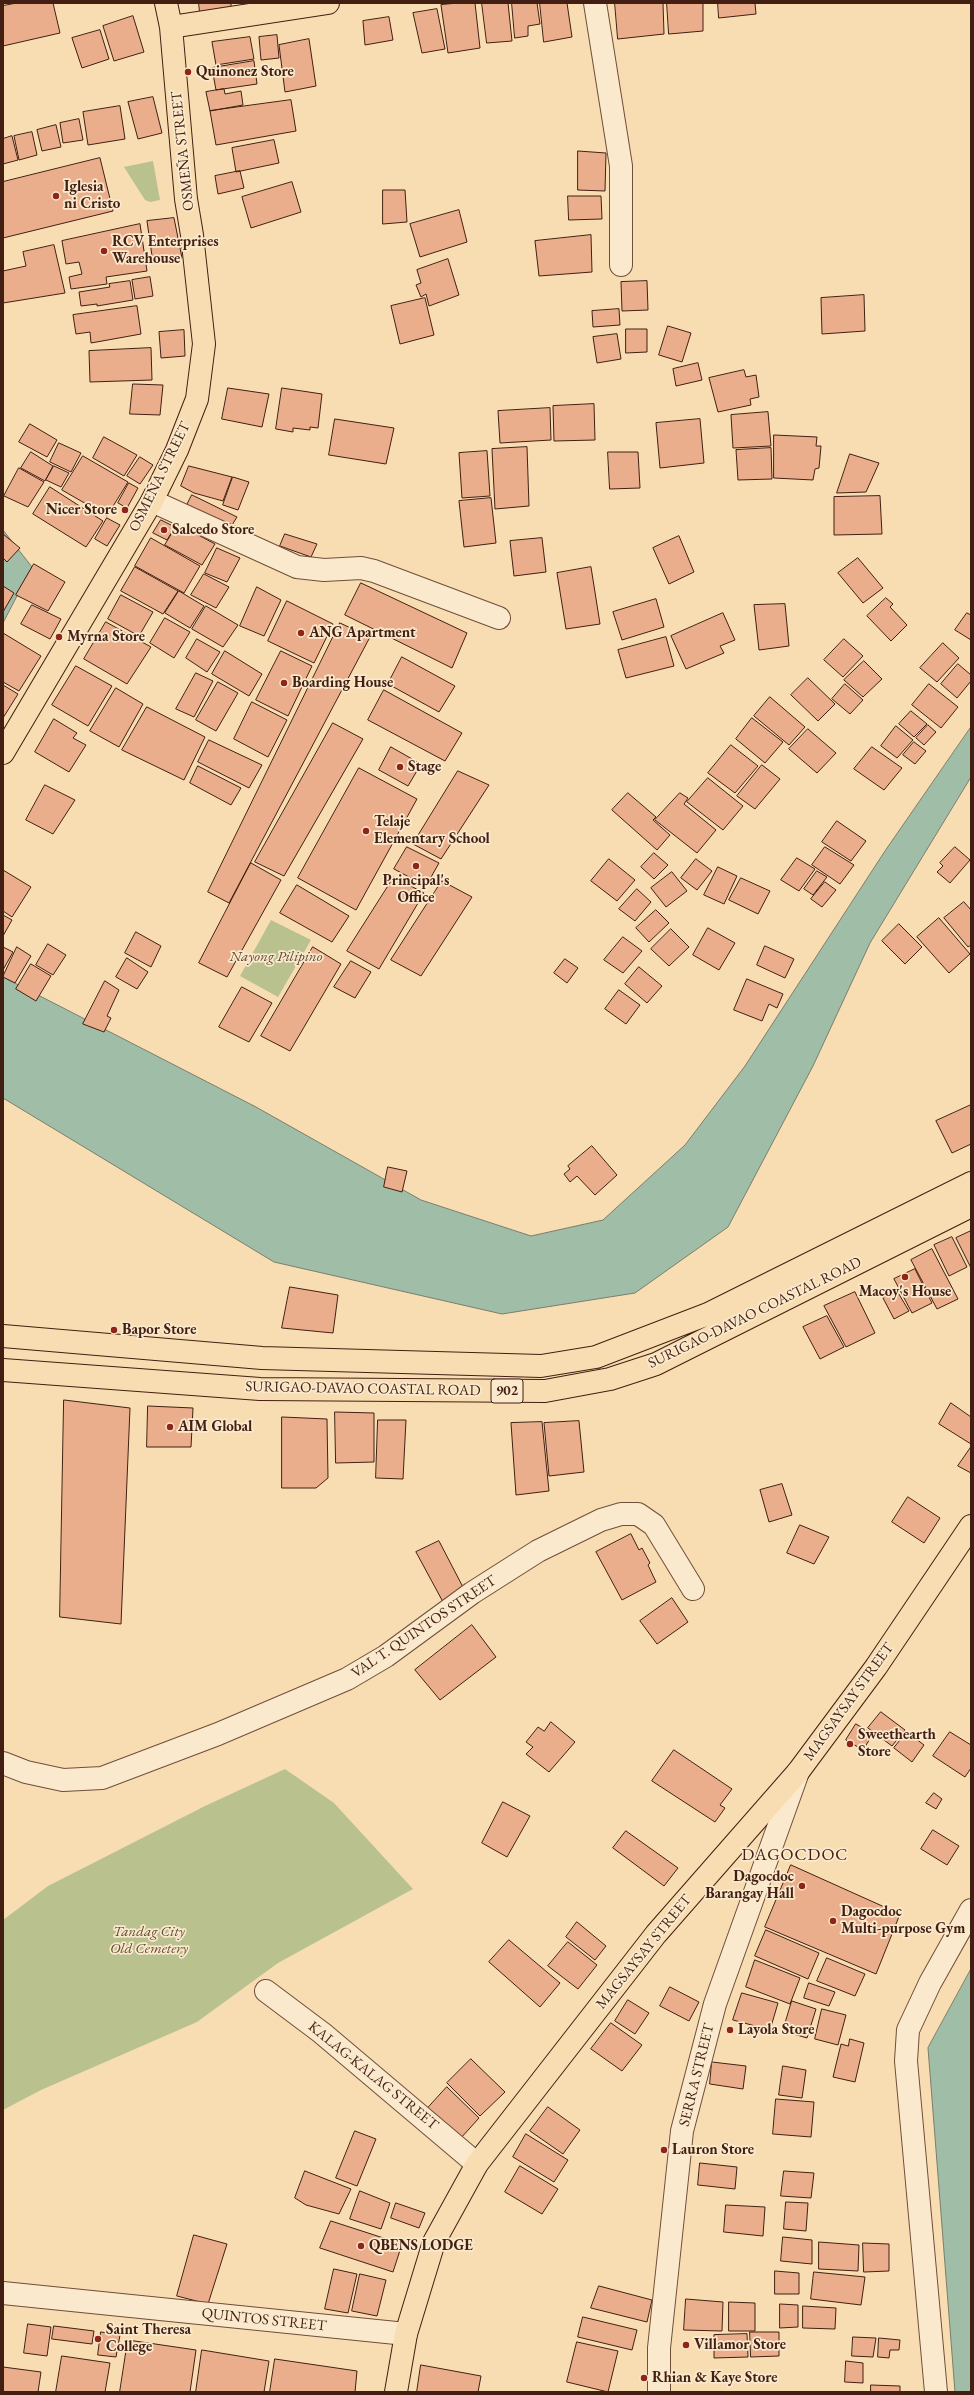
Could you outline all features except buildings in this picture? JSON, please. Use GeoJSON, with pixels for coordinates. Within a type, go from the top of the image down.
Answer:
{"type":"FeatureCollection","features":[{"type":"Feature","properties":{"kind":"main road","name":"OSMEÑA STREET"},"geometry":{"type":"LineString","coordinates":[[3,752],[152,501],[177,450],[197,399],[204,344],[192,235],[186,199],[170,27],[166,3]]}},
{"type":"Feature","properties":{"kind":"main road"},"geometry":{"type":"LineString","coordinates":[[170,27],[328,3]]}},
{"type":"Feature","properties":{"kind":"main road","name":"SURIGAO-DAVAO COASTAL ROAD"},"geometry":{"type":"LineString","coordinates":[[3,1336],[262,1358],[541,1366],[596,1357],[708,1314],[971,1182]]}},
{"type":"Feature","properties":{"kind":"main road","name":"SURIGAO-DAVAO COASTAL ROAD"},"geometry":{"type":"LineString","coordinates":[[3,1370],[260,1388],[545,1391],[610,1378],[656,1364],[971,1206]]}},
{"type":"Feature","properties":{"kind":"main road"},"geometry":{"type":"LineString","coordinates":[[676,1327],[685,1350]]}},
{"type":"Feature","properties":{"kind":"main road"},"geometry":{"type":"LineString","coordinates":[[260,1388],[262,1358]]}},
{"type":"Feature","properties":{"kind":"main road","name":"MAGSAYSAY STREET"},"geometry":{"type":"LineString","coordinates":[[396,2392],[406,2334],[434,2242],[477,2164],[656,1934],[798,1772],[876,1668],[971,1526]]}},
{"type":"Feature","properties":{"kind":"street"},"geometry":{"type":"LineString","coordinates":[[595,3],[621,166],[621,265]]}},
{"type":"Feature","properties":{"kind":"street"},"geometry":{"type":"LineString","coordinates":[[152,501],[297,567],[324,570],[361,568],[374,571],[499,618]]}},
{"type":"Feature","properties":{"kind":"street","name":"VAL T. QUINTOS STREET"},"geometry":{"type":"LineString","coordinates":[[3,1763],[26,1772],[64,1780],[102,1778],[211,1737],[348,1679],[386,1656],[472,1593],[538,1551],[600,1520],[621,1514],[638,1514],[654,1525],[693,1589]]}},
{"type":"Feature","properties":{"kind":"street","name":"SERRA STREET"},"geometry":{"type":"LineString","coordinates":[[659,2392],[659,2348],[682,2131],[715,2004],[798,1772]]}},
{"type":"Feature","properties":{"kind":"street"},"geometry":{"type":"LineString","coordinates":[[936,2392],[906,2061],[907,2038],[908,2030],[930,1983],[971,1910]]}},
{"type":"Feature","properties":{"kind":"street","name":"KALAG-KALAG STREET"},"geometry":{"type":"LineString","coordinates":[[266,1991],[322,2033],[477,2164]]}},
{"type":"Feature","properties":{"kind":"street","name":"QUINTOS STREET"},"geometry":{"type":"LineString","coordinates":[[3,2293],[406,2334]]}},
{"type":"Feature","properties":{"kind":"green space"},"geometry":{"type":"Polygon","coordinates":[[[153,161],[160,200],[150,202],[145,200],[124,167],[153,161]]]}},
{"type":"Feature","properties":{"kind":"green space","name":"Nayong Pilipino"},"geometry":{"type":"Polygon","coordinates":[[[271,920],[311,940],[278,997],[240,976],[271,920]]]}},
{"type":"Feature","properties":{"kind":"green space","name":"Tandag City Old Cemetery"},"geometry":{"type":"Polygon","coordinates":[[[285,1769],[334,1803],[413,1889],[278,1963],[197,2022],[41,2090],[3,2110],[3,1920],[48,1886],[205,1806],[285,1769]]]}},
{"type":"Feature","properties":{"kind":"shaded area"},"geometry":{"type":"Polygon","coordinates":[[[3,530],[32,567],[3,623],[3,530]]]}},
{"type":"Feature","properties":{"kind":"shaded area"},"geometry":{"type":"Polygon","coordinates":[[[971,727],[971,777],[870,943],[813,1066],[728,1227],[635,1293],[502,1314],[274,1262],[3,1098],[3,977],[256,1107],[421,1200],[531,1236],[603,1220],[685,1145],[745,1066],[885,851],[971,727]]]}},
{"type":"Feature","properties":{"kind":"shaded area"},"geometry":{"type":"Polygon","coordinates":[[[971,1969],[971,2392],[955,2392],[928,2048],[971,1969]]]}},
{"type":"Feature","properties":{"kind":"place","name":"Quinonez Store"},"geometry":{"type":"Point","coordinates":[188,72]}},
{"type":"Feature","properties":{"kind":"place","name":"Iglesia ni Cristo"},"geometry":{"type":"Point","coordinates":[56,196]}},
{"type":"Feature","properties":{"kind":"place","name":"RCV Enterprises Warehouse"},"geometry":{"type":"Point","coordinates":[104,251]}},
{"type":"Feature","properties":{"kind":"place","name":"Nicer Store"},"geometry":{"type":"Point","coordinates":[125,510]}},
{"type":"Feature","properties":{"kind":"place","name":"Salcedo Store"},"geometry":{"type":"Point","coordinates":[164,530]}},
{"type":"Feature","properties":{"kind":"place","name":"ANG Apartment"},"geometry":{"type":"Point","coordinates":[301,633]}},
{"type":"Feature","properties":{"kind":"place","name":"Myrna Store"},"geometry":{"type":"Point","coordinates":[59,637]}},
{"type":"Feature","properties":{"kind":"place","name":"Boarding House"},"geometry":{"type":"Point","coordinates":[284,683]}},
{"type":"Feature","properties":{"kind":"place","name":"Stage"},"geometry":{"type":"Point","coordinates":[400,767]}},
{"type":"Feature","properties":{"kind":"place","name":"Telaje Elementary School"},"geometry":{"type":"Point","coordinates":[366,831]}},
{"type":"Feature","properties":{"kind":"place","name":"Principal's Office"},"geometry":{"type":"Point","coordinates":[416,866]}},
{"type":"Feature","properties":{"kind":"place","name":"Macoy's House"},"geometry":{"type":"Point","coordinates":[905,1277]}},
{"type":"Feature","properties":{"kind":"place","name":"Bapor Store"},"geometry":{"type":"Point","coordinates":[114,1330]}},
{"type":"Feature","properties":{"kind":"place","name":"AIM Global"},"geometry":{"type":"Point","coordinates":[170,1427]}},
{"type":"Feature","properties":{"kind":"place","name":"Sweethearth Store"},"geometry":{"type":"Point","coordinates":[850,1744]}},
{"type":"Feature","properties":{"kind":"place","name":"Dagocdoc Barangay Hall"},"geometry":{"type":"Point","coordinates":[802,1886]}},
{"type":"Feature","properties":{"kind":"place","name":"Dagocdoc Multi-purpose Gym"},"geometry":{"type":"Point","coordinates":[833,1921]}},
{"type":"Feature","properties":{"kind":"place","name":"Layola Store"},"geometry":{"type":"Point","coordinates":[730,2030]}},
{"type":"Feature","properties":{"kind":"place","name":"Lauron Store"},"geometry":{"type":"Point","coordinates":[664,2150]}},
{"type":"Feature","properties":{"kind":"place","name":"QBENS LODGE"},"geometry":{"type":"Point","coordinates":[361,2246]}},
{"type":"Feature","properties":{"kind":"place","name":"Saint Theresa College"},"geometry":{"type":"Point","coordinates":[98,2339]}},
{"type":"Feature","properties":{"kind":"place","name":"Villamor Store"},"geometry":{"type":"Point","coordinates":[686,2345]}},
{"type":"Feature","properties":{"kind":"place","name":"Rhian & Kaye Store"},"geometry":{"type":"Point","coordinates":[644,2378]}},
{"type":"Feature","properties":{"kind":"district","name":"DAGOCDOC"},"geometry":{"type":"Point","coordinates":[795,1855]}}]}
